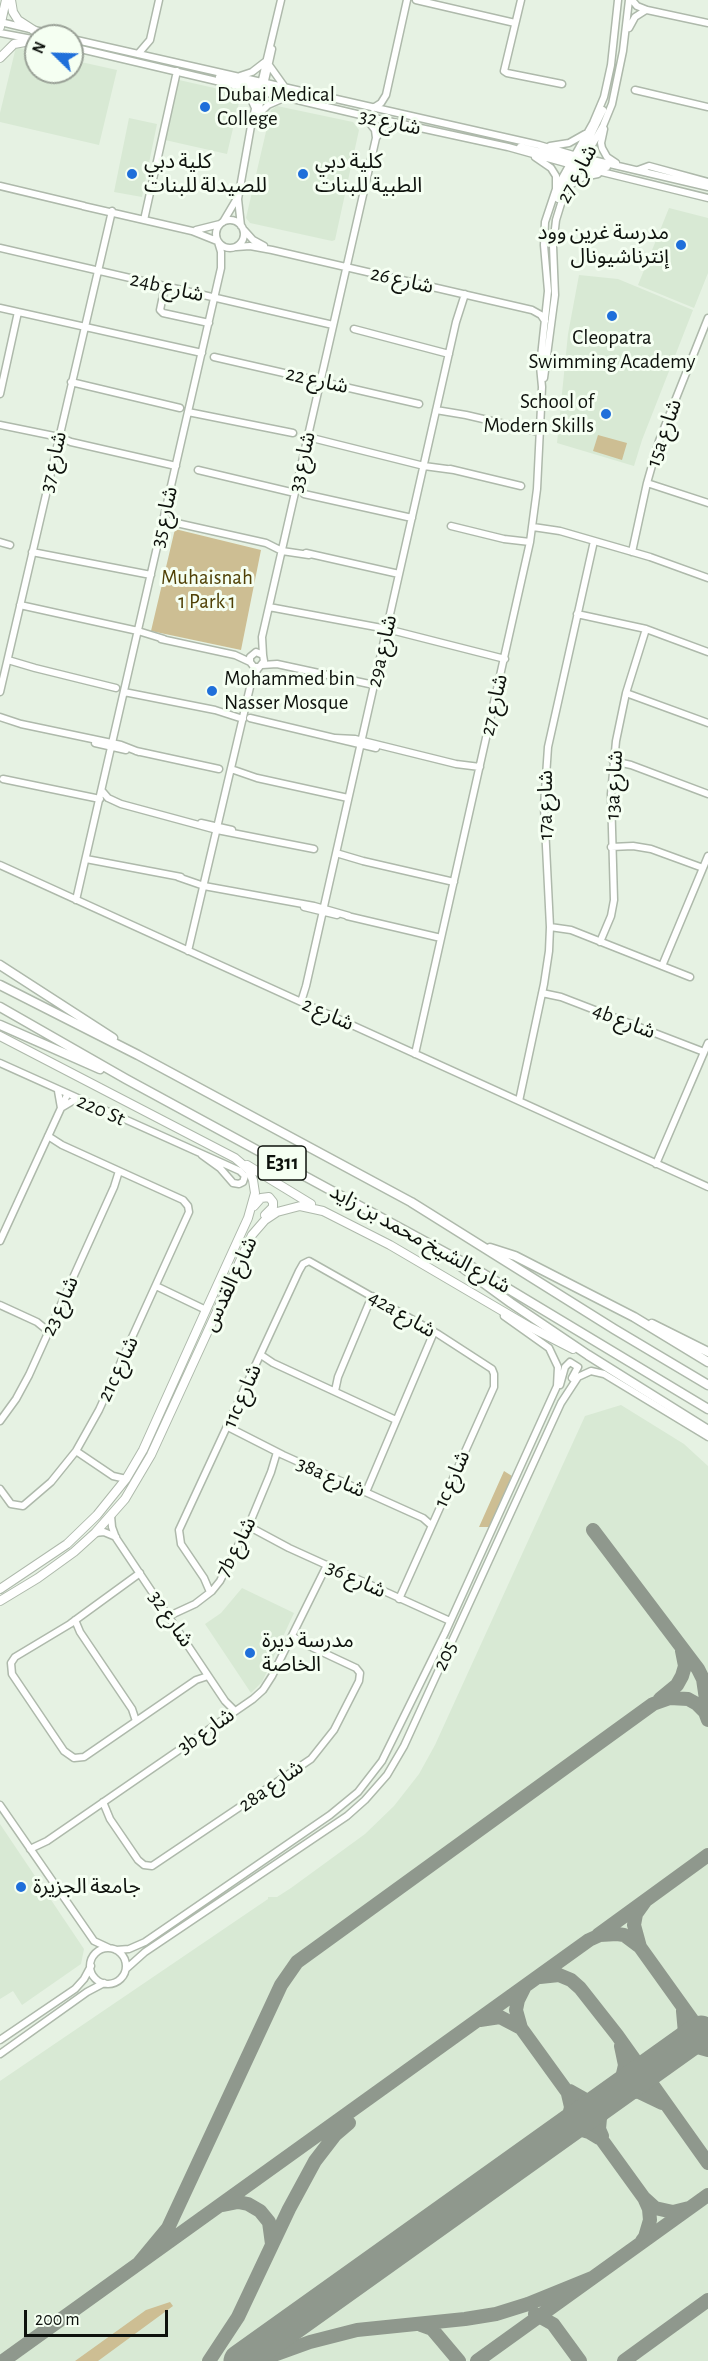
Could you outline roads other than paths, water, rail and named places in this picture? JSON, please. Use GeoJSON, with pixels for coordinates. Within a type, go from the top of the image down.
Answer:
{"type":"FeatureCollection","features":[{"type":"Feature","properties":{"kind":"highway"},"geometry":{"type":"LineString","coordinates":[[0,965],[138,1055]]}},
{"type":"Feature","properties":{"kind":"highway","name":"شارع الشيخ محمد بن زايد"},"geometry":{"type":"LineString","coordinates":[[0,985],[138,1055],[411,1202],[708,1385]]}},
{"type":"Feature","properties":{"kind":"highway","name":"شارع الشيخ محمد بن زايد"},"geometry":{"type":"LineString","coordinates":[[0,1007],[126,1079],[438,1248],[708,1409]]}},
{"type":"Feature","properties":{"kind":"highway"},"geometry":{"type":"LineString","coordinates":[[0,1025],[126,1079]]}},
{"type":"Feature","properties":{"kind":"highway"},"geometry":{"type":"LineString","coordinates":[[481,1245],[515,1256],[708,1352]]}},
{"type":"Feature","properties":{"kind":"highway"},"geometry":{"type":"LineString","coordinates":[[438,1248],[468,1273],[588,1355],[708,1430]]}},
{"type":"Feature","properties":{"kind":"highway"},"geometry":{"type":"LineString","coordinates":[[634,1317],[708,1362]]}},
{"type":"Feature","properties":{"kind":"main road"},"geometry":{"type":"LineString","coordinates":[[0,24],[6,0]]}},
{"type":"Feature","properties":{"kind":"main road"},"geometry":{"type":"LineString","coordinates":[[11,0],[13,12],[24,24]]}},
{"type":"Feature","properties":{"kind":"main road"},"geometry":{"type":"LineString","coordinates":[[0,58],[14,45],[24,43]]}},
{"type":"Feature","properties":{"kind":"main road"},"geometry":{"type":"LineString","coordinates":[[0,1036],[243,1163],[323,1211]]}},
{"type":"Feature","properties":{"kind":"main road","name":"شارع القدس"},"geometry":{"type":"LineString","coordinates":[[0,1589],[45,1560],[97,1515],[126,1479],[143,1450],[248,1218],[254,1199],[255,1186],[251,1174],[243,1163]]}},
{"type":"Feature","properties":{"kind":"main road"},"geometry":{"type":"LineString","coordinates":[[241,1257],[253,1228],[273,1207],[271,1199],[266,1196],[261,1198],[248,1218]]}},
{"type":"Feature","properties":{"kind":"main road","name":"شارع القدس"},"geometry":{"type":"LineString","coordinates":[[0,1601],[54,1566],[95,1533],[124,1499],[154,1449],[241,1257],[256,1229],[271,1216],[284,1210],[300,1206],[323,1211],[390,1245],[528,1326],[588,1355]]}},
{"type":"Feature","properties":{"kind":"main road"},"geometry":{"type":"LineString","coordinates":[[124,1499],[148,1454],[143,1450]]}},
{"type":"Feature","properties":{"kind":"street"},"geometry":{"type":"LineString","coordinates":[[156,58],[150,48],[150,40],[158,0]]}},
{"type":"Feature","properties":{"kind":"street"},"geometry":{"type":"LineString","coordinates":[[0,186],[186,230],[218,242],[225,248],[235,248],[242,242],[238,210],[239,194],[281,0]]}},
{"type":"Feature","properties":{"kind":"street"},"geometry":{"type":"LineString","coordinates":[[391,112],[386,95],[407,0]]}},
{"type":"Feature","properties":{"kind":"street"},"geometry":{"type":"LineString","coordinates":[[416,0],[515,22]]}},
{"type":"Feature","properties":{"kind":"street"},"geometry":{"type":"LineString","coordinates":[[521,0],[505,72],[562,84]]}},
{"type":"Feature","properties":{"kind":"street","name":"شارع 27"},"geometry":{"type":"LineString","coordinates":[[413,1053],[530,544],[542,387],[555,304],[556,273],[553,246],[556,220],[588,132],[604,97],[611,66],[618,0]]}},
{"type":"Feature","properties":{"kind":"street"},"geometry":{"type":"LineString","coordinates":[[631,0],[637,6],[647,10],[708,23]]}},
{"type":"Feature","properties":{"kind":"street","name":"شارع 27"},"geometry":{"type":"LineString","coordinates":[[542,387],[540,366],[547,302],[544,233],[548,210],[556,189],[608,115],[617,87],[631,0]]}},
{"type":"Feature","properties":{"kind":"street"},"geometry":{"type":"LineString","coordinates":[[626,34],[635,17],[647,10]]}},
{"type":"Feature","properties":{"kind":"street"},"geometry":{"type":"LineString","coordinates":[[0,24],[24,29]]}},
{"type":"Feature","properties":{"kind":"street"},"geometry":{"type":"LineString","coordinates":[[0,33],[24,38]]}},
{"type":"Feature","properties":{"kind":"street"},"geometry":{"type":"LineString","coordinates":[[138,54],[150,40]]}},
{"type":"Feature","properties":{"kind":"street","name":"شارع 32"},"geometry":{"type":"LineString","coordinates":[[84,42],[238,76],[284,98],[527,152],[625,167],[708,187]]}},
{"type":"Feature","properties":{"kind":"street","name":"شارع 32"},"geometry":{"type":"LineString","coordinates":[[84,50],[177,70],[240,87],[284,86],[539,145],[607,174],[708,198]]}},
{"type":"Feature","properties":{"kind":"street"},"geometry":{"type":"LineString","coordinates":[[238,76],[252,72],[267,63]]}},
{"type":"Feature","properties":{"kind":"street"},"geometry":{"type":"LineString","coordinates":[[267,63],[284,86]]}},
{"type":"Feature","properties":{"kind":"street"},"geometry":{"type":"LineString","coordinates":[[144,220],[177,70]]}},
{"type":"Feature","properties":{"kind":"street"},"geometry":{"type":"LineString","coordinates":[[198,76],[205,74],[306,96],[315,94]]}},
{"type":"Feature","properties":{"kind":"street"},"geometry":{"type":"LineString","coordinates":[[240,87],[250,98],[256,112]]}},
{"type":"Feature","properties":{"kind":"street"},"geometry":{"type":"LineString","coordinates":[[635,90],[708,107]]}},
{"type":"Feature","properties":{"kind":"street"},"geometry":{"type":"LineString","coordinates":[[373,108],[381,103],[386,95]]}},
{"type":"Feature","properties":{"kind":"street"},"geometry":{"type":"LineString","coordinates":[[556,220],[555,208],[559,197],[600,118],[604,97]]}},
{"type":"Feature","properties":{"kind":"street"},"geometry":{"type":"LineString","coordinates":[[256,112],[284,98]]}},
{"type":"Feature","properties":{"kind":"street"},"geometry":{"type":"LineString","coordinates":[[608,115],[602,148],[607,157],[625,167]]}},
{"type":"Feature","properties":{"kind":"street"},"geometry":{"type":"LineString","coordinates":[[365,116],[373,126],[376,138]]}},
{"type":"Feature","properties":{"kind":"street","name":"شارع 33"},"geometry":{"type":"LineString","coordinates":[[256,665],[263,656],[262,639],[376,138],[390,122]]}},
{"type":"Feature","properties":{"kind":"street"},"geometry":{"type":"LineString","coordinates":[[539,145],[561,146],[588,132]]}},
{"type":"Feature","properties":{"kind":"street"},"geometry":{"type":"LineString","coordinates":[[508,147],[537,150],[624,171],[649,166],[708,182]]}},
{"type":"Feature","properties":{"kind":"street"},"geometry":{"type":"LineString","coordinates":[[527,152],[552,168],[556,176],[556,189]]}},
{"type":"Feature","properties":{"kind":"street"},"geometry":{"type":"LineString","coordinates":[[564,194],[575,181],[583,177],[607,174]]}},
{"type":"Feature","properties":{"kind":"street"},"geometry":{"type":"LineString","coordinates":[[218,242],[216,232],[239,194]]}},
{"type":"Feature","properties":{"kind":"street","name":"شارع 37"},"geometry":{"type":"LineString","coordinates":[[0,692],[110,212]]}},
{"type":"Feature","properties":{"kind":"street"},"geometry":{"type":"LineString","coordinates":[[186,230],[207,228],[230,220],[242,228]]}},
{"type":"Feature","properties":{"kind":"street","name":"شارع 26"},"geometry":{"type":"LineString","coordinates":[[242,228],[253,240],[272,250]]}},
{"type":"Feature","properties":{"kind":"street","name":"شارع 35"},"geometry":{"type":"LineString","coordinates":[[74,899],[102,791],[209,323],[221,268],[221,252],[218,242]]}},
{"type":"Feature","properties":{"kind":"street","name":"شارع 26"},"geometry":{"type":"LineString","coordinates":[[235,248],[250,246],[272,250],[532,310],[541,315],[545,321]]}},
{"type":"Feature","properties":{"kind":"street","name":"24b شارع"},"geometry":{"type":"LineString","coordinates":[[0,248],[333,325]]}},
{"type":"Feature","properties":{"kind":"street","name":"شارع 35"},"geometry":{"type":"LineString","coordinates":[[221,268],[235,248]]}},
{"type":"Feature","properties":{"kind":"street"},"geometry":{"type":"LineString","coordinates":[[165,286],[160,310],[163,313],[209,323]]}},
{"type":"Feature","properties":{"kind":"street","name":"29a شارع"},"geometry":{"type":"LineString","coordinates":[[298,1001],[307,979],[323,911],[463,294]]}},
{"type":"Feature","properties":{"kind":"street"},"geometry":{"type":"LineString","coordinates":[[532,310],[547,302]]}},
{"type":"Feature","properties":{"kind":"street"},"geometry":{"type":"LineString","coordinates":[[0,308],[202,353]]}},
{"type":"Feature","properties":{"kind":"street"},"geometry":{"type":"LineString","coordinates":[[0,394],[18,312]]}},
{"type":"Feature","properties":{"kind":"street","name":"15a شارع"},"geometry":{"type":"LineString","coordinates":[[632,552],[647,483],[664,427],[708,318]]}},
{"type":"Feature","properties":{"kind":"street"},"geometry":{"type":"LineString","coordinates":[[354,329],[450,352]]}},
{"type":"Feature","properties":{"kind":"street","name":"شارع 22"},"geometry":{"type":"LineString","coordinates":[[214,357],[419,404]]}},
{"type":"Feature","properties":{"kind":"street"},"geometry":{"type":"LineString","coordinates":[[71,382],[180,408]]}},
{"type":"Feature","properties":{"kind":"street"},"geometry":{"type":"LineString","coordinates":[[437,408],[539,430]]}},
{"type":"Feature","properties":{"kind":"street"},"geometry":{"type":"LineString","coordinates":[[189,410],[293,433]]}},
{"type":"Feature","properties":{"kind":"street"},"geometry":{"type":"LineString","coordinates":[[0,425],[176,466]]}},
{"type":"Feature","properties":{"kind":"street"},"geometry":{"type":"LineString","coordinates":[[308,437],[521,486]]}},
{"type":"Feature","properties":{"kind":"street"},"geometry":{"type":"LineString","coordinates":[[198,470],[295,493]]}},
{"type":"Feature","properties":{"kind":"street"},"geometry":{"type":"LineString","coordinates":[[647,483],[707,500]]}},
{"type":"Feature","properties":{"kind":"street"},"geometry":{"type":"LineString","coordinates":[[304,494],[411,521]]}},
{"type":"Feature","properties":{"kind":"street"},"geometry":{"type":"LineString","coordinates":[[164,520],[399,576]]}},
{"type":"Feature","properties":{"kind":"street"},"geometry":{"type":"LineString","coordinates":[[533,524],[632,552],[708,578]]}},
{"type":"Feature","properties":{"kind":"street"},"geometry":{"type":"LineString","coordinates":[[451,526],[530,544]]}},
{"type":"Feature","properties":{"kind":"street","name":"17a شارع"},"geometry":{"type":"LineString","coordinates":[[517,1100],[548,963],[550,927],[544,806],[551,727],[594,541]]}},
{"type":"Feature","properties":{"kind":"street"},"geometry":{"type":"LineString","coordinates":[[0,542],[10,545]]}},
{"type":"Feature","properties":{"kind":"street"},"geometry":{"type":"LineString","coordinates":[[33,550],[151,577]]}},
{"type":"Feature","properties":{"kind":"street"},"geometry":{"type":"LineString","coordinates":[[270,604],[505,659]]}},
{"type":"Feature","properties":{"kind":"street"},"geometry":{"type":"LineString","coordinates":[[20,605],[234,655],[256,665],[277,664],[373,688]]}},
{"type":"Feature","properties":{"kind":"street"},"geometry":{"type":"LineString","coordinates":[[577,614],[646,629],[708,652]]}},
{"type":"Feature","properties":{"kind":"street","name":"13a شارع"},"geometry":{"type":"LineString","coordinates":[[600,942],[611,916],[614,900],[613,761],[626,693],[646,629]]}},
{"type":"Feature","properties":{"kind":"street","name":"شارع 33"},"geometry":{"type":"LineString","coordinates":[[256,665],[253,654],[262,639]]}},
{"type":"Feature","properties":{"kind":"street"},"geometry":{"type":"LineString","coordinates":[[234,655],[263,656],[277,664]]}},
{"type":"Feature","properties":{"kind":"street"},"geometry":{"type":"LineString","coordinates":[[7,662],[116,687]]}},
{"type":"Feature","properties":{"kind":"street"},"geometry":{"type":"LineString","coordinates":[[186,950],[246,717],[256,665]]}},
{"type":"Feature","properties":{"kind":"street"},"geometry":{"type":"LineString","coordinates":[[125,689],[479,770]]}},
{"type":"Feature","properties":{"kind":"street"},"geometry":{"type":"LineString","coordinates":[[626,693],[708,723]]}},
{"type":"Feature","properties":{"kind":"street"},"geometry":{"type":"LineString","coordinates":[[0,719],[219,769]]}},
{"type":"Feature","properties":{"kind":"street"},"geometry":{"type":"LineString","coordinates":[[613,761],[631,765],[708,794]]}},
{"type":"Feature","properties":{"kind":"street"},"geometry":{"type":"LineString","coordinates":[[230,772],[348,800]]}},
{"type":"Feature","properties":{"kind":"street"},"geometry":{"type":"LineString","coordinates":[[3,779],[99,801]]}},
{"type":"Feature","properties":{"kind":"street"},"geometry":{"type":"LineString","coordinates":[[102,791],[108,798],[121,804],[314,849]]}},
{"type":"Feature","properties":{"kind":"street"},"geometry":{"type":"LineString","coordinates":[[612,847],[651,849],[703,868]]}},
{"type":"Feature","properties":{"kind":"street"},"geometry":{"type":"LineString","coordinates":[[335,855],[454,882]]}},
{"type":"Feature","properties":{"kind":"street"},"geometry":{"type":"LineString","coordinates":[[662,966],[708,856]]}},
{"type":"Feature","properties":{"kind":"street"},"geometry":{"type":"LineString","coordinates":[[86,857],[441,938]]}},
{"type":"Feature","properties":{"kind":"street","name":"شارع 2"},"geometry":{"type":"LineString","coordinates":[[0,865],[708,1187]]}},
{"type":"Feature","properties":{"kind":"street"},"geometry":{"type":"LineString","coordinates":[[550,927],[571,930],[690,977]]}},
{"type":"Feature","properties":{"kind":"street","name":"4b شارع"},"geometry":{"type":"LineString","coordinates":[[542,993],[561,997],[704,1052]]}},
{"type":"Feature","properties":{"kind":"street"},"geometry":{"type":"LineString","coordinates":[[658,1165],[708,1043]]}},
{"type":"Feature","properties":{"kind":"street","name":"220 St"},"geometry":{"type":"LineString","coordinates":[[0,1063],[240,1171],[245,1176],[243,1182],[233,1183],[220,1168],[202,1155]]}},
{"type":"Feature","properties":{"kind":"street"},"geometry":{"type":"LineString","coordinates":[[58,1090],[61,1108]]}},
{"type":"Feature","properties":{"kind":"street"},"geometry":{"type":"LineString","coordinates":[[0,1241],[67,1095]]}},
{"type":"Feature","properties":{"kind":"street"},"geometry":{"type":"LineString","coordinates":[[61,1108],[76,1099]]}},
{"type":"Feature","properties":{"kind":"street"},"geometry":{"type":"LineString","coordinates":[[47,1139],[122,1173]]}},
{"type":"Feature","properties":{"kind":"street","name":"شارع 23"},"geometry":{"type":"LineString","coordinates":[[0,1421],[23,1388],[122,1173]]}},
{"type":"Feature","properties":{"kind":"street","name":"21c شارع"},"geometry":{"type":"LineString","coordinates":[[0,1489],[9,1503],[15,1507],[26,1505],[44,1490],[76,1451],[93,1423],[187,1217],[188,1206],[183,1200],[122,1173]]}},
{"type":"Feature","properties":{"kind":"street","name":"42a شارع"},"geometry":{"type":"LineString","coordinates":[[303,1264],[309,1261],[316,1264],[436,1333],[489,1368],[495,1377]]}},
{"type":"Feature","properties":{"kind":"street","name":"11c شارع"},"geometry":{"type":"LineString","coordinates":[[204,1578],[181,1544],[180,1528],[303,1264]]}},
{"type":"Feature","properties":{"kind":"street"},"geometry":{"type":"LineString","coordinates":[[156,1286],[206,1310]]}},
{"type":"Feature","properties":{"kind":"street"},"geometry":{"type":"LineString","coordinates":[[332,1390],[374,1298]]}},
{"type":"Feature","properties":{"kind":"street","name":"205"},"geometry":{"type":"LineString","coordinates":[[113,1949],[129,1949],[145,1942],[330,1815],[358,1792],[388,1751],[445,1633],[557,1386],[558,1372],[552,1352],[540,1340],[501,1314],[490,1303]]}},
{"type":"Feature","properties":{"kind":"street"},"geometry":{"type":"LineString","coordinates":[[0,1305],[50,1328]]}},
{"type":"Feature","properties":{"kind":"street"},"geometry":{"type":"LineString","coordinates":[[364,1491],[436,1333]]}},
{"type":"Feature","properties":{"kind":"street"},"geometry":{"type":"LineString","coordinates":[[260,1357],[396,1418]]}},
{"type":"Feature","properties":{"kind":"street"},"geometry":{"type":"LineString","coordinates":[[552,1399],[560,1385],[566,1365],[570,1362],[575,1363],[578,1369],[568,1384],[561,1403]]}},
{"type":"Feature","properties":{"kind":"street","name":"205"},"geometry":{"type":"LineString","coordinates":[[126,1969],[140,1956],[347,1816],[387,1775],[399,1755],[561,1403],[578,1377],[587,1372],[597,1371],[708,1437]]}},
{"type":"Feature","properties":{"kind":"street","name":"1c شارع"},"geometry":{"type":"LineString","coordinates":[[397,1598],[494,1387],[495,1377]]}},
{"type":"Feature","properties":{"kind":"street","name":"38a شارع"},"geometry":{"type":"LineString","coordinates":[[228,1429],[432,1522]]}},
{"type":"Feature","properties":{"kind":"street"},"geometry":{"type":"LineString","coordinates":[[76,1451],[113,1476],[126,1479]]}},
{"type":"Feature","properties":{"kind":"street","name":"7b شارع"},"geometry":{"type":"LineString","coordinates":[[170,1619],[217,1586],[247,1529],[280,1454]]}},
{"type":"Feature","properties":{"kind":"street","name":"شارع 32"},"geometry":{"type":"LineString","coordinates":[[111,1516],[116,1538],[232,1713]]}},
{"type":"Feature","properties":{"kind":"street","name":"شارع 36"},"geometry":{"type":"LineString","coordinates":[[247,1529],[450,1621]]}},
{"type":"Feature","properties":{"kind":"street"},"geometry":{"type":"LineString","coordinates":[[95,1533],[104,1532],[116,1538]]}},
{"type":"Feature","properties":{"kind":"street","name":"3b شارع"},"geometry":{"type":"LineString","coordinates":[[32,1851],[263,1690],[291,1638],[325,1564]]}},
{"type":"Feature","properties":{"kind":"street"},"geometry":{"type":"LineString","coordinates":[[138,1570],[73,1622],[15,1657],[10,1667],[12,1674],[64,1751],[68,1756],[77,1759],[84,1757],[206,1673]]}},
{"type":"Feature","properties":{"kind":"street"},"geometry":{"type":"LineString","coordinates":[[204,1578],[217,1586]]}},
{"type":"Feature","properties":{"kind":"street"},"geometry":{"type":"LineString","coordinates":[[204,1578],[210,1592]]}},
{"type":"Feature","properties":{"kind":"street"},"geometry":{"type":"LineString","coordinates":[[445,1633],[438,1616],[454,1611]]}},
{"type":"Feature","properties":{"kind":"street"},"geometry":{"type":"LineString","coordinates":[[438,1671],[441,1656],[454,1626],[450,1621]]}},
{"type":"Feature","properties":{"kind":"street"},"geometry":{"type":"LineString","coordinates":[[73,1622],[139,1719]]}},
{"type":"Feature","properties":{"kind":"street","name":"28a شارع"},"geometry":{"type":"LineString","coordinates":[[100,1804],[141,1863],[152,1866],[310,1759],[334,1730],[360,1676],[356,1668],[291,1638]]}},
{"type":"Feature","properties":{"kind":"street"},"geometry":{"type":"LineString","coordinates":[[0,1805],[94,1941],[113,1949],[124,1958],[126,1969],[120,1979],[113,1983],[104,1983],[87,1992],[0,2054]]}},
{"type":"Feature","properties":{"kind":"street"},"geometry":{"type":"LineString","coordinates":[[94,1941],[92,1963],[95,1977],[104,1983]]}},
{"type":"Feature","properties":{"kind":"street"},"geometry":{"type":"LineString","coordinates":[[0,2040],[75,1989],[84,1979],[101,1950],[113,1949]]}},
{"type":"Feature","properties":{"kind":"place","name":"Dubai Medical College"},"geometry":{"type":"Point","coordinates":[205,107]}},
{"type":"Feature","properties":{"kind":"place","name":"كلية دبي للصيدلة للبنات"},"geometry":{"type":"Point","coordinates":[132,174]}},
{"type":"Feature","properties":{"kind":"place","name":"كلية دبي الطبية للبنات"},"geometry":{"type":"Point","coordinates":[303,174]}},
{"type":"Feature","properties":{"kind":"place","name":"مدرسة غرين وود إنترناشيونال"},"geometry":{"type":"Point","coordinates":[681,245]}},
{"type":"Feature","properties":{"kind":"place","name":"Cleopatra Swimming Academy"},"geometry":{"type":"Point","coordinates":[612,316]}},
{"type":"Feature","properties":{"kind":"place","name":"School of Modern Skills"},"geometry":{"type":"Point","coordinates":[606,414]}},
{"type":"Feature","properties":{"kind":"place","name":"Mohammed bin Nasser Mosque"},"geometry":{"type":"Point","coordinates":[212,691]}},
{"type":"Feature","properties":{"kind":"place","name":"مدرسة ديرة الخاصة"},"geometry":{"type":"Point","coordinates":[250,1653]}},
{"type":"Feature","properties":{"kind":"place","name":"جامعة الجزيرة"},"geometry":{"type":"Point","coordinates":[21,1887]}},
{"type":"Feature","properties":{"kind":"park label","name":"Muhaisnah 1 Park 1"},"geometry":{"type":"Point","coordinates":[207,590]}}]}
